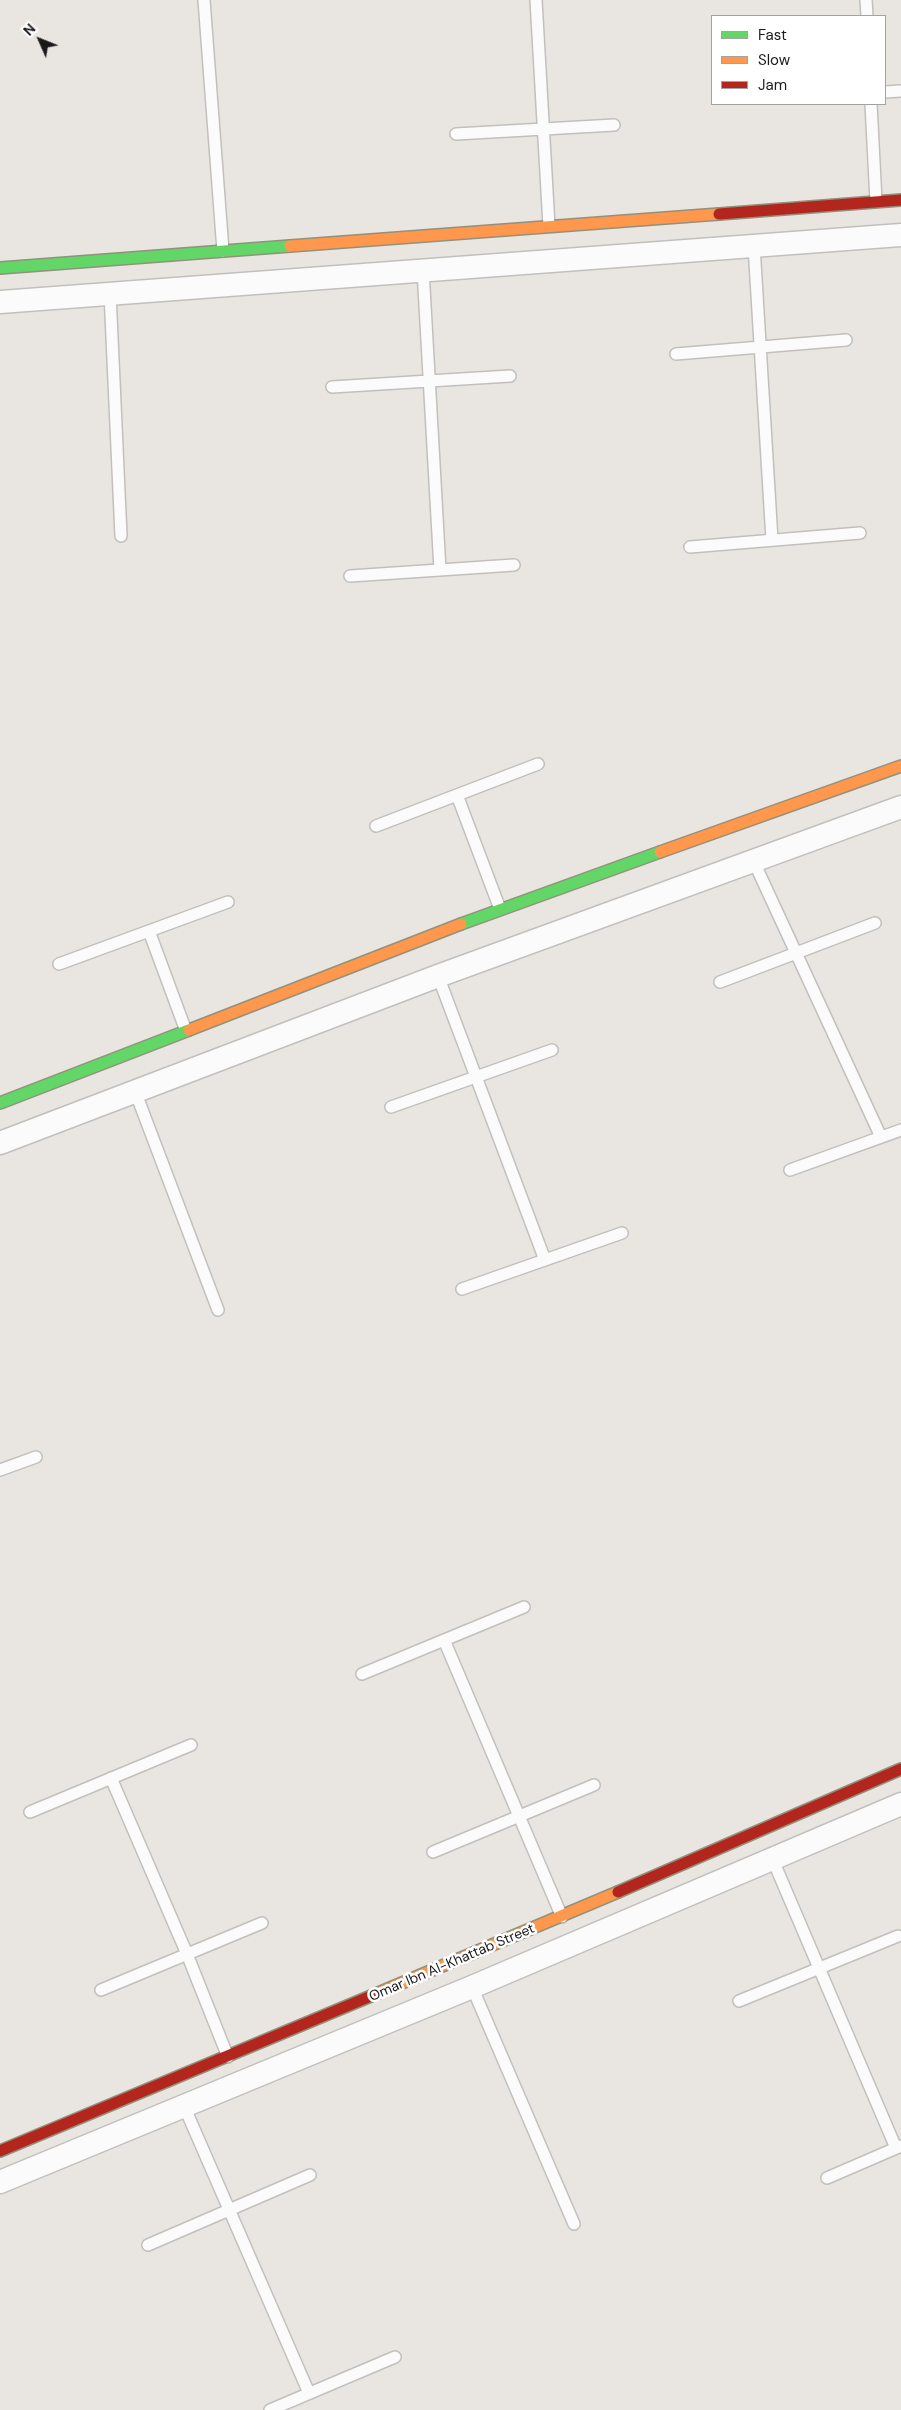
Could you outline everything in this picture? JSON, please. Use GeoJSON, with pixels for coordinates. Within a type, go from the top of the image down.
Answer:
{"type":"FeatureCollection","features":[{"type":"Feature","properties":{"kind":"street"},"geometry":{"type":"LineString","coordinates":[[0,268],[901,200]]}},
{"type":"Feature","properties":{"kind":"street"},"geometry":{"type":"LineString","coordinates":[[0,302],[901,235]]}},
{"type":"Feature","properties":{"kind":"street"},"geometry":{"type":"LineString","coordinates":[[0,1103],[500,909],[901,766]]}},
{"type":"Feature","properties":{"kind":"street"},"geometry":{"type":"LineString","coordinates":[[0,1143],[438,976],[901,807]]}},
{"type":"Feature","properties":{"kind":"street","name":"Omar Ibn Al-Khattab Street"},"geometry":{"type":"LineString","coordinates":[[0,2151],[228,2058],[562,1917],[901,1769]]}},
{"type":"Feature","properties":{"kind":"street"},"geometry":{"type":"LineString","coordinates":[[0,2182],[472,1988],[901,1804]]}},
{"type":"Feature","properties":{"kind":"lane"},"geometry":{"type":"LineString","coordinates":[[204,0],[223,251]]}},
{"type":"Feature","properties":{"kind":"lane"},"geometry":{"type":"LineString","coordinates":[[536,0],[549,226]]}},
{"type":"Feature","properties":{"kind":"lane"},"geometry":{"type":"LineString","coordinates":[[866,0],[867,15]]}},
{"type":"Feature","properties":{"kind":"lane"},"geometry":{"type":"LineString","coordinates":[[886,92],[901,91]]}},
{"type":"Feature","properties":{"kind":"lane"},"geometry":{"type":"LineString","coordinates":[[871,105],[876,201]]}},
{"type":"Feature","properties":{"kind":"lane"},"geometry":{"type":"LineString","coordinates":[[456,134],[614,126]]}},
{"type":"Feature","properties":{"kind":"lane"},"geometry":{"type":"LineString","coordinates":[[754,246],[772,540]]}},
{"type":"Feature","properties":{"kind":"lane"},"geometry":{"type":"LineString","coordinates":[[423,270],[440,570]]}},
{"type":"Feature","properties":{"kind":"lane"},"geometry":{"type":"LineString","coordinates":[[110,294],[121,536]]}},
{"type":"Feature","properties":{"kind":"lane"},"geometry":{"type":"LineString","coordinates":[[676,354],[846,340]]}},
{"type":"Feature","properties":{"kind":"lane"},"geometry":{"type":"LineString","coordinates":[[332,387],[510,376]]}},
{"type":"Feature","properties":{"kind":"lane"},"geometry":{"type":"LineString","coordinates":[[690,547],[860,533]]}},
{"type":"Feature","properties":{"kind":"lane"},"geometry":{"type":"LineString","coordinates":[[350,576],[514,565]]}},
{"type":"Feature","properties":{"kind":"lane"},"geometry":{"type":"LineString","coordinates":[[376,826],[538,764]]}},
{"type":"Feature","properties":{"kind":"lane"},"geometry":{"type":"LineString","coordinates":[[457,795],[500,909]]}},
{"type":"Feature","properties":{"kind":"lane"},"geometry":{"type":"LineString","coordinates":[[754,862],[881,1137]]}},
{"type":"Feature","properties":{"kind":"lane"},"geometry":{"type":"LineString","coordinates":[[59,964],[228,902]]}},
{"type":"Feature","properties":{"kind":"lane"},"geometry":{"type":"LineString","coordinates":[[720,982],[876,923]]}},
{"type":"Feature","properties":{"kind":"lane"},"geometry":{"type":"LineString","coordinates":[[148,931],[186,1031]]}},
{"type":"Feature","properties":{"kind":"lane"},"geometry":{"type":"LineString","coordinates":[[438,976],[546,1260]]}},
{"type":"Feature","properties":{"kind":"lane"},"geometry":{"type":"LineString","coordinates":[[391,1107],[552,1050]]}},
{"type":"Feature","properties":{"kind":"lane"},"geometry":{"type":"LineString","coordinates":[[135,1091],[218,1310]]}},
{"type":"Feature","properties":{"kind":"lane"},"geometry":{"type":"LineString","coordinates":[[790,1170],[901,1130]]}},
{"type":"Feature","properties":{"kind":"lane"},"geometry":{"type":"LineString","coordinates":[[462,1289],[622,1233]]}},
{"type":"Feature","properties":{"kind":"lane"},"geometry":{"type":"LineString","coordinates":[[0,1470],[36,1457]]}},
{"type":"Feature","properties":{"kind":"lane"},"geometry":{"type":"LineString","coordinates":[[362,1674],[524,1607]]}},
{"type":"Feature","properties":{"kind":"lane"},"geometry":{"type":"LineString","coordinates":[[444,1640],[562,1917]]}},
{"type":"Feature","properties":{"kind":"lane"},"geometry":{"type":"LineString","coordinates":[[30,1812],[191,1745]]}},
{"type":"Feature","properties":{"kind":"lane"},"geometry":{"type":"LineString","coordinates":[[111,1778],[187,1954],[228,2058]]}},
{"type":"Feature","properties":{"kind":"lane"},"geometry":{"type":"LineString","coordinates":[[433,1852],[594,1785]]}},
{"type":"Feature","properties":{"kind":"lane"},"geometry":{"type":"LineString","coordinates":[[772,1858],[898,2147],[827,2178]]}},
{"type":"Feature","properties":{"kind":"lane"},"geometry":{"type":"LineString","coordinates":[[101,1990],[262,1923]]}},
{"type":"Feature","properties":{"kind":"lane"},"geometry":{"type":"LineString","coordinates":[[739,2001],[898,1936]]}},
{"type":"Feature","properties":{"kind":"lane"},"geometry":{"type":"LineString","coordinates":[[472,1988],[574,2224]]}},
{"type":"Feature","properties":{"kind":"lane"},"geometry":{"type":"LineString","coordinates":[[184,2106],[309,2393]]}},
{"type":"Feature","properties":{"kind":"lane"},"geometry":{"type":"LineString","coordinates":[[148,2245],[310,2175]]}},
{"type":"Feature","properties":{"kind":"lane"},"geometry":{"type":"LineString","coordinates":[[270,2410],[395,2356]]}},
{"type":"Feature","properties":{"kind":"traffic: fast"},"geometry":{"type":"LineString","coordinates":[[0,268],[290,246]]}},
{"type":"Feature","properties":{"kind":"traffic: fast"},"geometry":{"type":"LineString","coordinates":[[461,924],[660,852]]}},
{"type":"Feature","properties":{"kind":"traffic: fast"},"geometry":{"type":"LineString","coordinates":[[0,1103],[189,1030]]}},
{"type":"Feature","properties":{"kind":"traffic: slow"},"geometry":{"type":"LineString","coordinates":[[290,246],[719,214]]}},
{"type":"Feature","properties":{"kind":"traffic: slow"},"geometry":{"type":"LineString","coordinates":[[660,852],[901,766]]}},
{"type":"Feature","properties":{"kind":"traffic: slow"},"geometry":{"type":"LineString","coordinates":[[189,1030],[461,924]]}},
{"type":"Feature","properties":{"kind":"traffic: slow"},"geometry":{"type":"LineString","coordinates":[[371,1996],[618,1892]]}},
{"type":"Feature","properties":{"kind":"traffic: jam"},"geometry":{"type":"LineString","coordinates":[[719,214],[901,200]]}},
{"type":"Feature","properties":{"kind":"traffic: jam"},"geometry":{"type":"LineString","coordinates":[[618,1892],[901,1769]]}},
{"type":"Feature","properties":{"kind":"traffic: jam"},"geometry":{"type":"LineString","coordinates":[[0,2151],[371,1996]]}}]}
